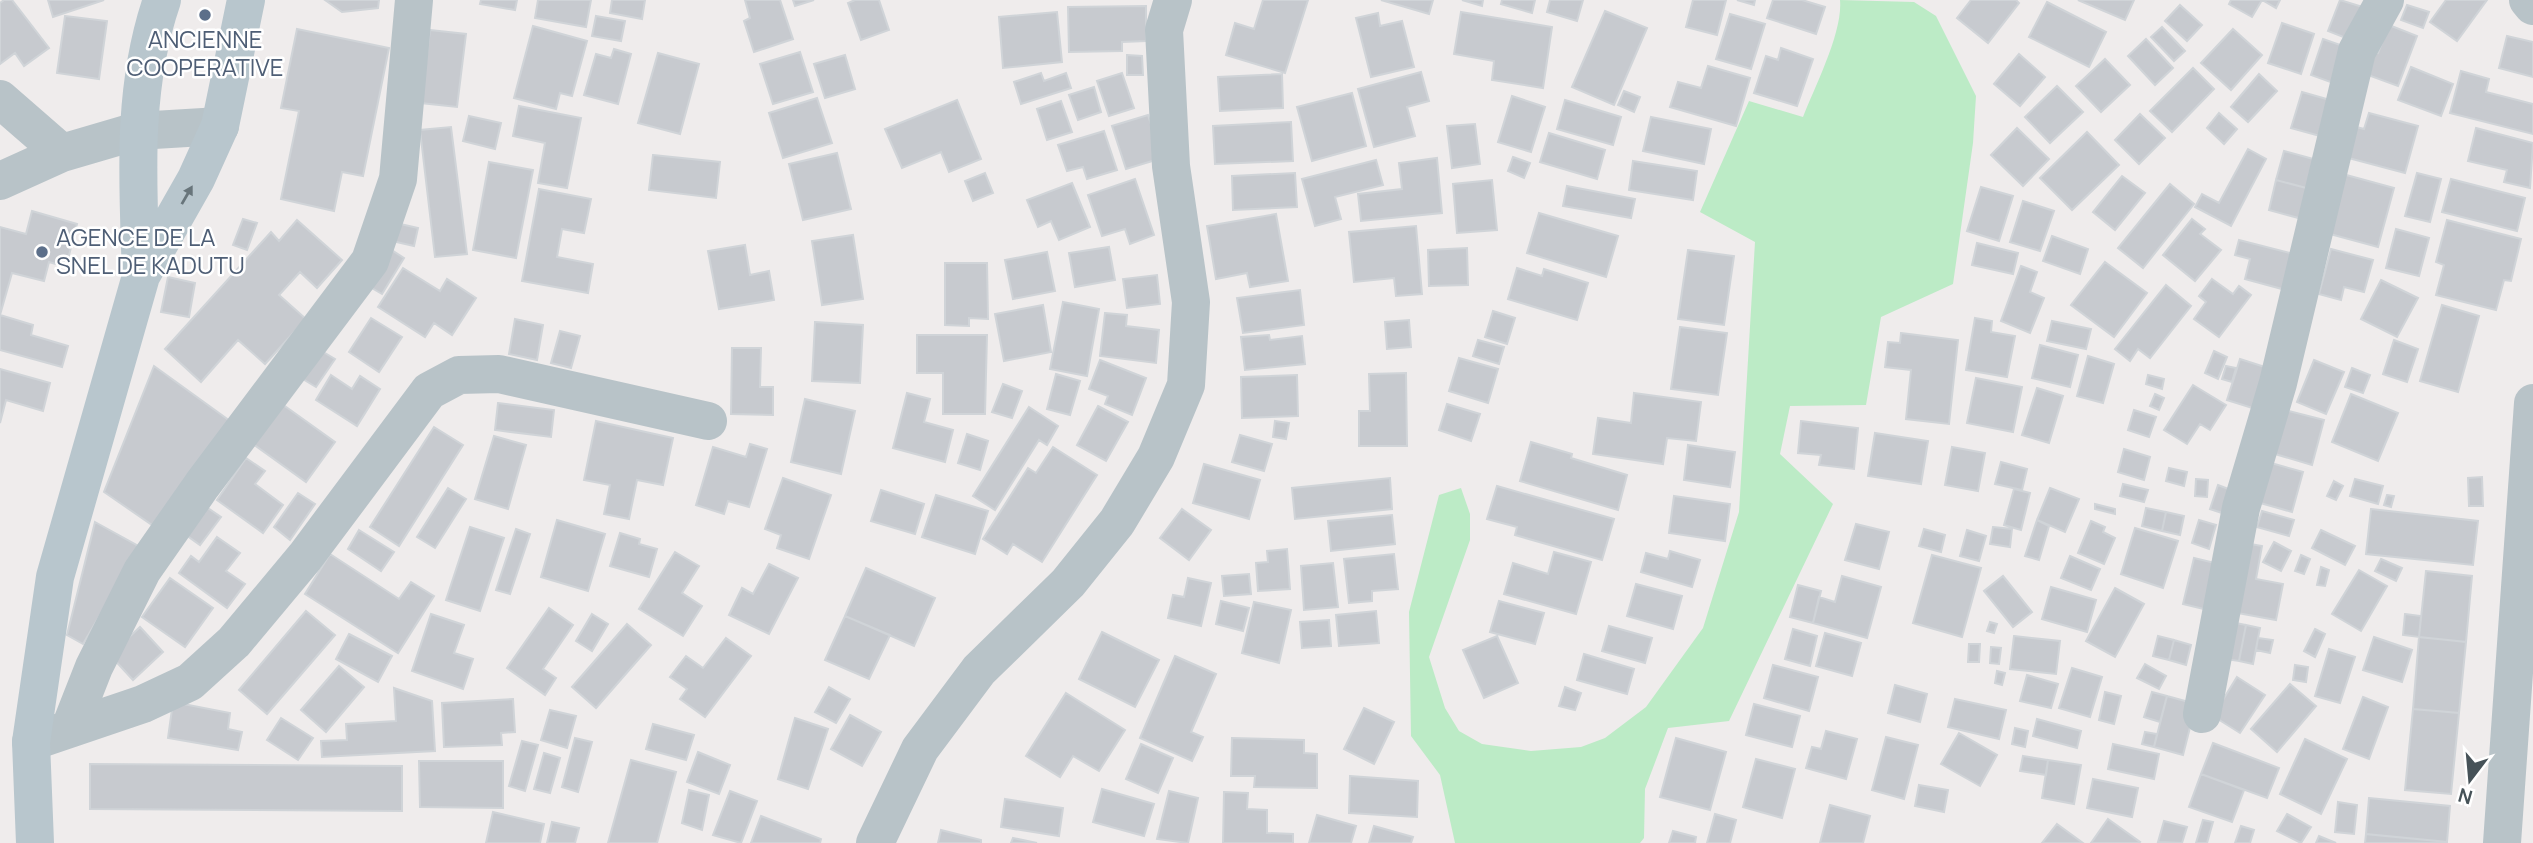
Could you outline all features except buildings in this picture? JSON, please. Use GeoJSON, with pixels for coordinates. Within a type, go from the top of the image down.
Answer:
{"type":"FeatureCollection","features":[{"type":"Feature","properties":{"kind":"street"},"geometry":{"type":"LineString","coordinates":[[141,276],[137,131],[142,75],[162,0]]}},
{"type":"Feature","properties":{"kind":"street"},"geometry":{"type":"LineString","coordinates":[[35,843],[31,742],[55,577],[141,276],[196,179],[220,126],[246,0]]}},
{"type":"Feature","properties":{"kind":"street"},"geometry":{"type":"LineString","coordinates":[[70,728],[94,667],[142,571],[202,485],[370,261],[398,179],[414,0]]}},
{"type":"Feature","properties":{"kind":"street"},"geometry":{"type":"LineString","coordinates":[[874,843],[920,749],[979,670],[1068,583],[1118,522],[1156,457],[1186,386],[1191,302],[1171,166],[1164,30],[1173,0]]}},
{"type":"Feature","properties":{"kind":"street"},"geometry":{"type":"LineString","coordinates":[[2202,714],[2241,508],[2278,383],[2357,51],[2385,0]]}},
{"type":"Feature","properties":{"kind":"street"},"geometry":{"type":"LineString","coordinates":[[2528,0],[2533,6]]}},
{"type":"Feature","properties":{"kind":"street"},"geometry":{"type":"LineString","coordinates":[[0,99],[62,153]]}},
{"type":"Feature","properties":{"kind":"street"},"geometry":{"type":"LineString","coordinates":[[0,181],[62,153],[137,131],[220,126]]}},
{"type":"Feature","properties":{"kind":"street"},"geometry":{"type":"LineString","coordinates":[[31,742],[143,704],[190,682],[234,642],[305,558],[429,391],[459,375],[499,374],[708,421]]}},
{"type":"Feature","properties":{"kind":"street"},"geometry":{"type":"LineString","coordinates":[[2502,843],[2533,403]]}},
{"type":"Feature","properties":{"kind":"green space"},"geometry":{"type":"Polygon","coordinates":[[[1840,0],[1914,2],[1936,16],[1976,96],[1973,143],[1953,284],[1881,317],[1866,405],[1790,406],[1780,454],[1833,504],[1729,721],[1668,728],[1645,789],[1644,838],[1640,843],[1455,843],[1440,775],[1411,736],[1409,612],[1439,495],[1461,488],[1470,514],[1470,540],[1429,657],[1445,708],[1459,731],[1482,744],[1531,751],[1581,747],[1605,738],[1646,707],[1703,628],[1739,512],[1755,242],[1700,212],[1749,101],[1803,117],[1833,43],[1840,0]]]}},
{"type":"Feature","properties":{"kind":"place","name":"ANCIENNE COOPERATIVE"},"geometry":{"type":"Point","coordinates":[205,15]}},
{"type":"Feature","properties":{"kind":"place","name":"AGENCE DE LA SNEL DE KADUTU"},"geometry":{"type":"Point","coordinates":[42,252]}}]}
